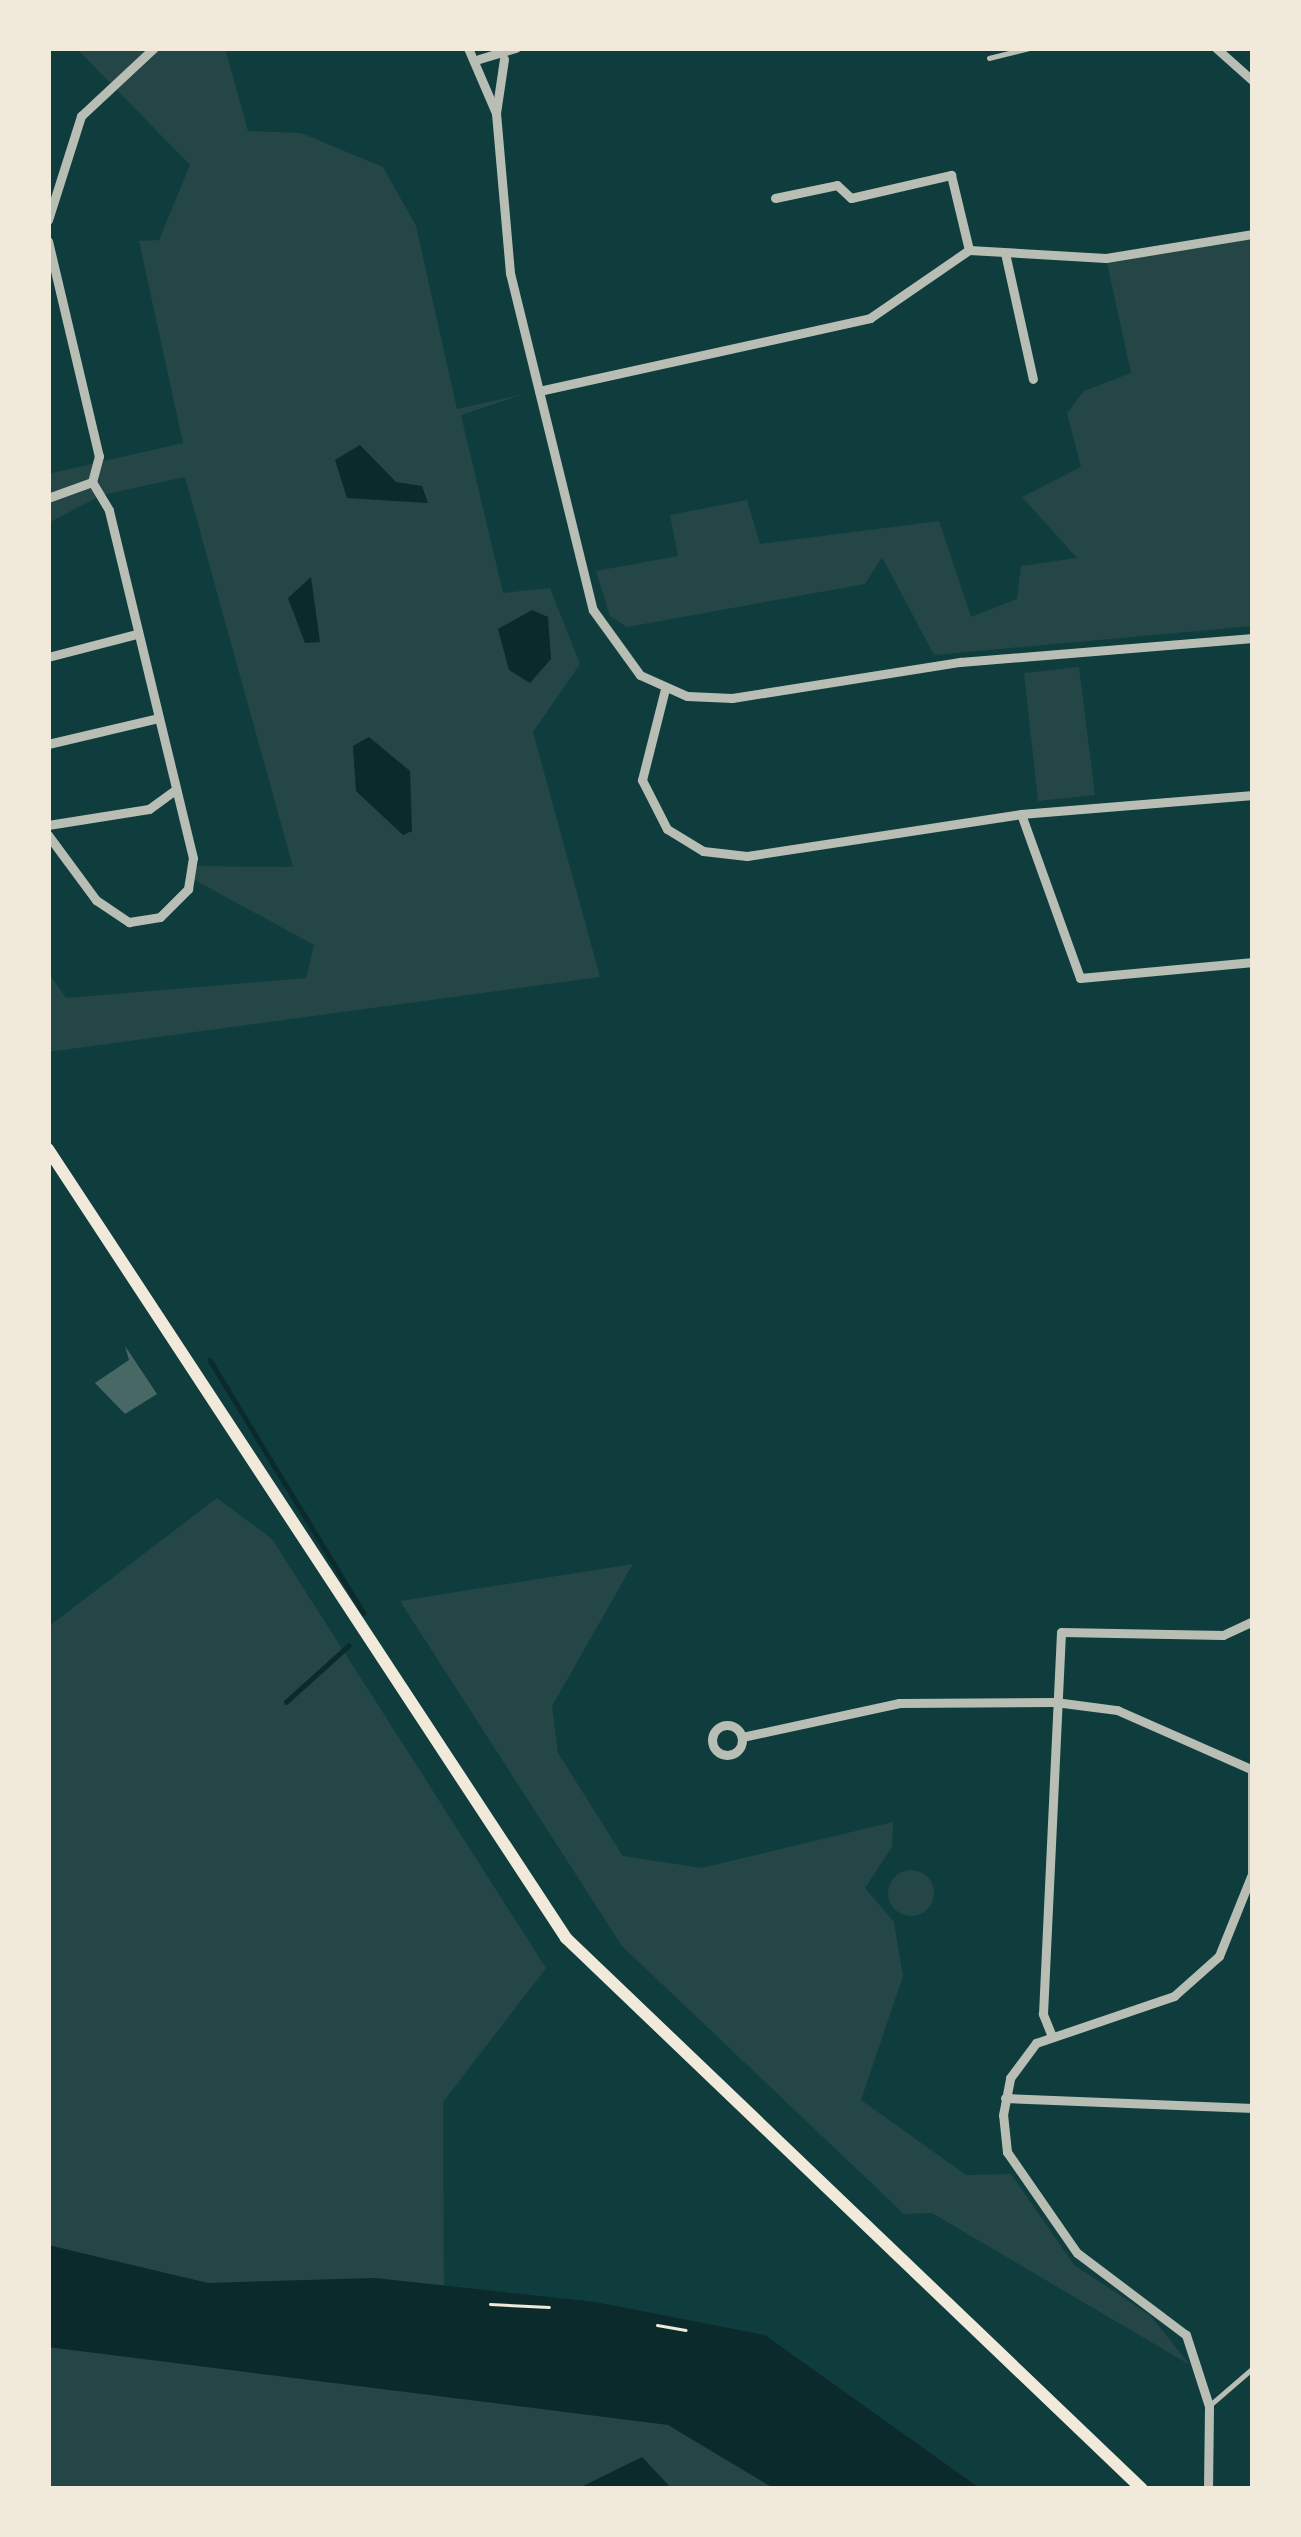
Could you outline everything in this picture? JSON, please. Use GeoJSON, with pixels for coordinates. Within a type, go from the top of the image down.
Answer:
{"type":"FeatureCollection","features":[{"type":"Feature","properties":{"kind":"main road"},"geometry":{"type":"LineString","coordinates":[[48,1149],[566,1938],[1142,2489]]}},
{"type":"Feature","properties":{"kind":"street"},"geometry":{"type":"LineString","coordinates":[[48,220],[49,196],[81,116],[154,48]]}},
{"type":"Feature","properties":{"kind":"street"},"geometry":{"type":"LineString","coordinates":[[468,48],[479,59],[496,113],[510,273],[600,630],[665,689],[732,698],[960,662],[1253,638]]}},
{"type":"Feature","properties":{"kind":"street"},"geometry":{"type":"LineString","coordinates":[[496,113],[504,59],[516,48]]}},
{"type":"Feature","properties":{"kind":"street"},"geometry":{"type":"LineString","coordinates":[[1216,48],[1253,81]]}},
{"type":"Feature","properties":{"kind":"street"},"geometry":{"type":"LineString","coordinates":[[479,59],[504,59]]}},
{"type":"Feature","properties":{"kind":"street"},"geometry":{"type":"LineString","coordinates":[[775,198],[837,185],[851,198],[951,175],[969,250]]}},
{"type":"Feature","properties":{"kind":"street"},"geometry":{"type":"LineString","coordinates":[[538,391],[870,318],[969,250],[1106,258],[1253,234]]}},
{"type":"Feature","properties":{"kind":"street"},"geometry":{"type":"LineString","coordinates":[[48,241],[49,262],[99,456],[92,482],[109,510],[192,866],[184,898],[160,917],[114,914],[48,835]]}},
{"type":"Feature","properties":{"kind":"street"},"geometry":{"type":"LineString","coordinates":[[1005,253],[1033,380]]}},
{"type":"Feature","properties":{"kind":"street"},"geometry":{"type":"LineString","coordinates":[[48,322],[63,319]]}},
{"type":"Feature","properties":{"kind":"street"},"geometry":{"type":"LineString","coordinates":[[48,498],[92,482]]}},
{"type":"Feature","properties":{"kind":"street"},"geometry":{"type":"LineString","coordinates":[[48,657],[136,634]]}},
{"type":"Feature","properties":{"kind":"street"},"geometry":{"type":"LineString","coordinates":[[665,689],[642,780],[667,829],[703,851],[747,856],[1021,814],[1253,795]]}},
{"type":"Feature","properties":{"kind":"street"},"geometry":{"type":"LineString","coordinates":[[48,744],[158,718]]}},
{"type":"Feature","properties":{"kind":"street"},"geometry":{"type":"LineString","coordinates":[[48,825],[149,809],[176,790]]}},
{"type":"Feature","properties":{"kind":"street"},"geometry":{"type":"LineString","coordinates":[[1021,814],[1080,977],[1253,962]]}},
{"type":"Feature","properties":{"kind":"street"},"geometry":{"type":"LineString","coordinates":[[1052,2034],[1055,1702],[1061,1632],[1223,1635],[1253,1622]]}},
{"type":"Feature","properties":{"kind":"street"},"geometry":{"type":"LineString","coordinates":[[742,1737],[899,1703],[1055,1702],[1151,1723],[1252,1771],[1252,1874],[1219,1956],[1174,1996],[1052,2034],[1021,2059],[1005,2098],[1007,2152],[1090,2269],[1186,2335],[1209,2406],[1208,2489]]}},
{"type":"Feature","properties":{"kind":"street"},"geometry":{"type":"LineString","coordinates":[[1005,2098],[1253,2108]]}},
{"type":"Feature","properties":{"kind":"lane"},"geometry":{"type":"LineString","coordinates":[[988,58],[1029,48]]}},
{"type":"Feature","properties":{"kind":"lane"},"geometry":{"type":"LineString","coordinates":[[1209,2406],[1253,2368]]}},
{"type":"Feature","properties":{"kind":"path"},"geometry":{"type":"LineString","coordinates":[[495,2293],[492,2304],[530,2307],[546,2307],[544,2296]]}},
{"type":"Feature","properties":{"kind":"path"},"geometry":{"type":"LineString","coordinates":[[508,2294],[508,2305]]}},
{"type":"Feature","properties":{"kind":"path"},"geometry":{"type":"LineString","coordinates":[[530,2307],[531,2295]]}},
{"type":"Feature","properties":{"kind":"path"},"geometry":{"type":"LineString","coordinates":[[667,2314],[661,2326],[683,2330],[682,2317]]}},
{"type":"Feature","properties":{"kind":"shaded area"},"geometry":{"type":"Polygon","coordinates":[[[76,48],[225,48],[248,131],[301,133],[383,167],[416,226],[457,409],[524,394],[461,415],[503,593],[550,588],[580,664],[533,732],[600,977],[48,1052],[48,972],[66,998],[306,978],[314,945],[191,878],[192,866],[293,867],[185,477],[102,495],[48,523],[48,474],[183,443],[139,241],[159,240],[190,165],[76,48]]]}},
{"type":"Feature","properties":{"kind":"shaded area"},"geometry":{"type":"Polygon","coordinates":[[[1253,234],[1253,626],[934,655],[882,557],[865,584],[627,627],[610,616],[596,571],[678,556],[670,515],[747,500],[760,544],[939,521],[971,617],[1017,599],[1021,566],[1077,558],[1022,497],[1081,467],[1067,413],[1084,391],[1131,373],[1106,258],[1253,234]]]}},
{"type":"Feature","properties":{"kind":"shaded area"},"geometry":{"type":"Polygon","coordinates":[[[360,445],[396,482],[422,486],[428,503],[347,498],[335,460],[360,445]]]}},
{"type":"Feature","properties":{"kind":"shaded area"},"geometry":{"type":"Polygon","coordinates":[[[311,577],[320,642],[305,643],[288,598],[311,577]]]}},
{"type":"Feature","properties":{"kind":"shaded area"},"geometry":{"type":"Polygon","coordinates":[[[532,610],[548,617],[551,659],[530,683],[509,670],[498,629],[532,610]]]}},
{"type":"Feature","properties":{"kind":"shaded area"},"geometry":{"type":"Polygon","coordinates":[[[1079,667],[1095,795],[1038,801],[1024,673],[1079,667]]]}},
{"type":"Feature","properties":{"kind":"shaded area"},"geometry":{"type":"Polygon","coordinates":[[[369,737],[410,771],[412,831],[403,835],[356,791],[353,746],[369,737]]]}},
{"type":"Feature","properties":{"kind":"shaded area"},"geometry":{"type":"Polygon","coordinates":[[[217,1498],[272,1539],[546,1968],[443,2102],[444,2291],[596,2302],[765,2335],[981,2489],[48,2489],[48,1627],[217,1498]]]}},
{"type":"Feature","properties":{"kind":"shaded area"},"geometry":{"type":"Polygon","coordinates":[[[633,1564],[552,1706],[558,1753],[623,1856],[702,1868],[893,1822],[892,1847],[865,1888],[894,1922],[903,1976],[861,2100],[966,2175],[1011,2174],[1074,2265],[1150,2315],[1190,2365],[932,2213],[904,2214],[622,1946],[400,1601],[633,1564]]]}},
{"type":"Feature","properties":{"kind":"shaded area"},"geometry":{"type":"Polygon","coordinates":[[[911,1870],[927,1877],[934,1893],[927,1909],[911,1916],[895,1909],[888,1893],[895,1877],[911,1870]]]}},
{"type":"Feature","properties":{"kind":"shaded area"},"geometry":{"type":"Polygon","coordinates":[[[48,2245],[208,2283],[375,2278],[596,2302],[765,2335],[981,2489],[775,2489],[668,2425],[48,2347],[48,2245]]]}},
{"type":"Feature","properties":{"kind":"shaded area"},"geometry":{"type":"Polygon","coordinates":[[[642,2457],[672,2489],[577,2489],[642,2457]]]}},
{"type":"Feature","properties":{"kind":"building"},"geometry":{"type":"Polygon","coordinates":[[[125,1346],[157,1394],[125,1414],[95,1383],[129,1360],[125,1346]]]}},
{"type":"Feature","properties":{"kind":"waterway"},"geometry":{"type":"LineString","coordinates":[[210,1360],[364,1613]]}},
{"type":"Feature","properties":{"kind":"waterway"},"geometry":{"type":"LineString","coordinates":[[286,1702],[348,1646]]}}]}
